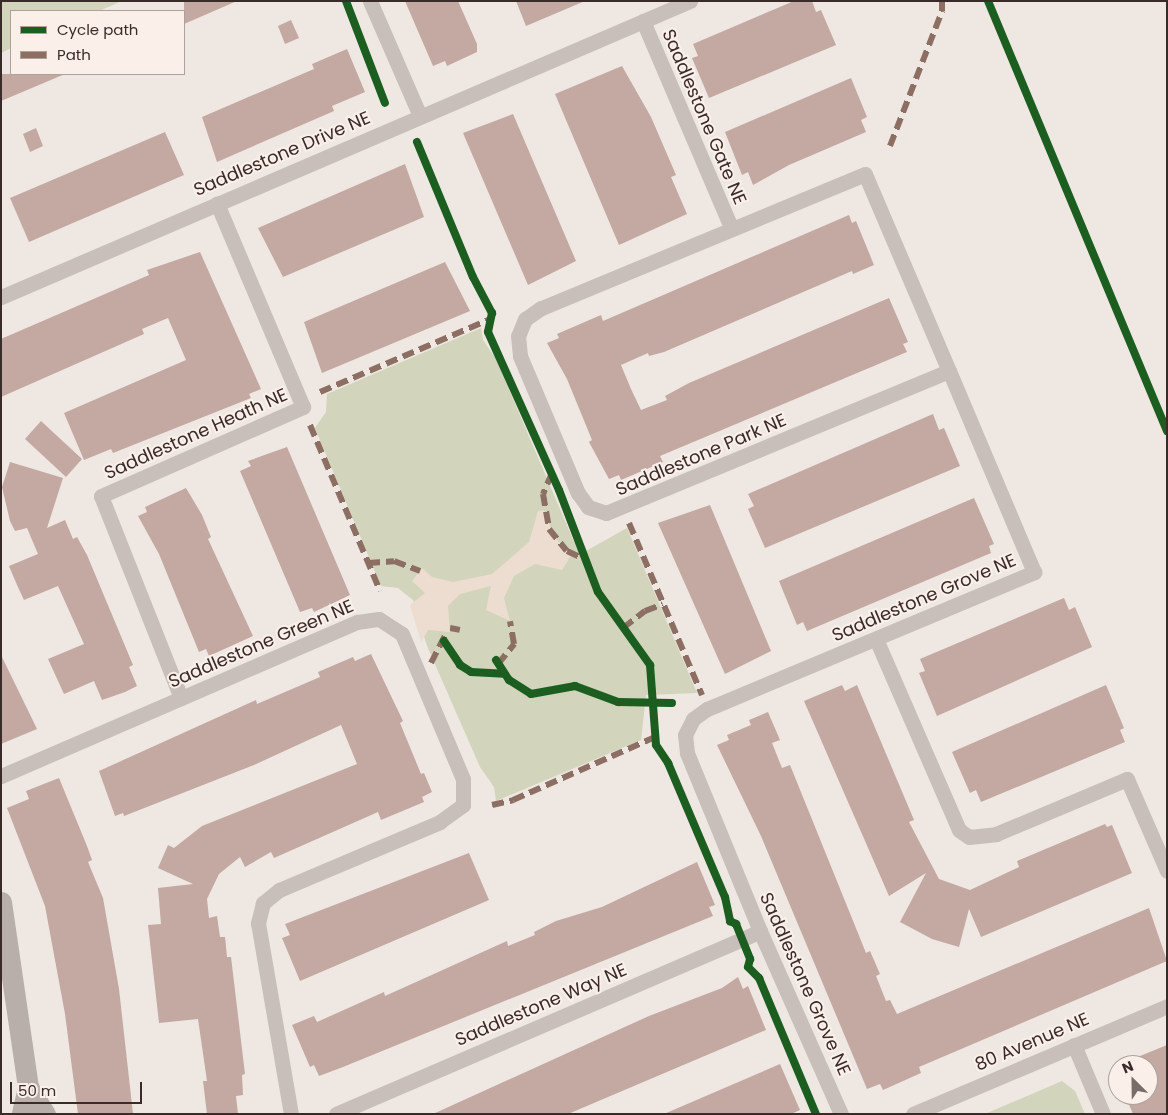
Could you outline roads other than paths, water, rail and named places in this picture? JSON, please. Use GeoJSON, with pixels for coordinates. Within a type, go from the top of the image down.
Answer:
{"type":"FeatureCollection","features":[{"type":"Feature","properties":{"kind":"street"},"geometry":{"type":"LineString","coordinates":[[370,1],[420,116]]}},
{"type":"Feature","properties":{"kind":"street","name":"Saddlestone Drive NE"},"geometry":{"type":"LineString","coordinates":[[1,297],[690,1]]}},
{"type":"Feature","properties":{"kind":"street","name":"Saddlestone Gate NE"},"geometry":{"type":"LineString","coordinates":[[643,21],[731,227]]}},
{"type":"Feature","properties":{"kind":"street","name":"Saddlestone Grove NE"},"geometry":{"type":"LineString","coordinates":[[731,227],[865,174],[1034,572],[707,710],[693,719],[685,735],[687,753],[760,931],[841,1114]]}},
{"type":"Feature","properties":{"kind":"street","name":"Saddlestone Heath NE"},"geometry":{"type":"LineString","coordinates":[[181,698],[101,496],[302,407],[217,203]]}},
{"type":"Feature","properties":{"kind":"street","name":"Saddlestone Park NE"},"geometry":{"type":"LineString","coordinates":[[731,227],[541,308],[520,327],[520,356],[574,484],[588,507],[615,512],[949,372]]}},
{"type":"Feature","properties":{"kind":"street","name":"Saddlestone Green NE"},"geometry":{"type":"LineString","coordinates":[[1,776],[357,622],[379,619],[395,627],[406,643],[465,788],[463,806],[446,819],[278,890],[263,903],[258,923],[291,1114]]}},
{"type":"Feature","properties":{"kind":"street"},"geometry":{"type":"LineString","coordinates":[[876,638],[959,830],[969,836],[996,834],[1127,779],[1167,871]]}},
{"type":"Feature","properties":{"kind":"street"},"geometry":{"type":"LineString","coordinates":[[1,902],[28,1087],[22,1114]]}},
{"type":"Feature","properties":{"kind":"street","name":"Saddlestone Way NE"},"geometry":{"type":"LineString","coordinates":[[336,1114],[760,931]]}},
{"type":"Feature","properties":{"kind":"street","name":"80 Avenue NE"},"geometry":{"type":"LineString","coordinates":[[913,1114],[1167,1006]]}},
{"type":"Feature","properties":{"kind":"street"},"geometry":{"type":"LineString","coordinates":[[1074,1045],[1103,1114]]}},
{"type":"Feature","properties":{"kind":"street"},"geometry":{"type":"LineString","coordinates":[[28,1087],[45,1114]]}}]}
